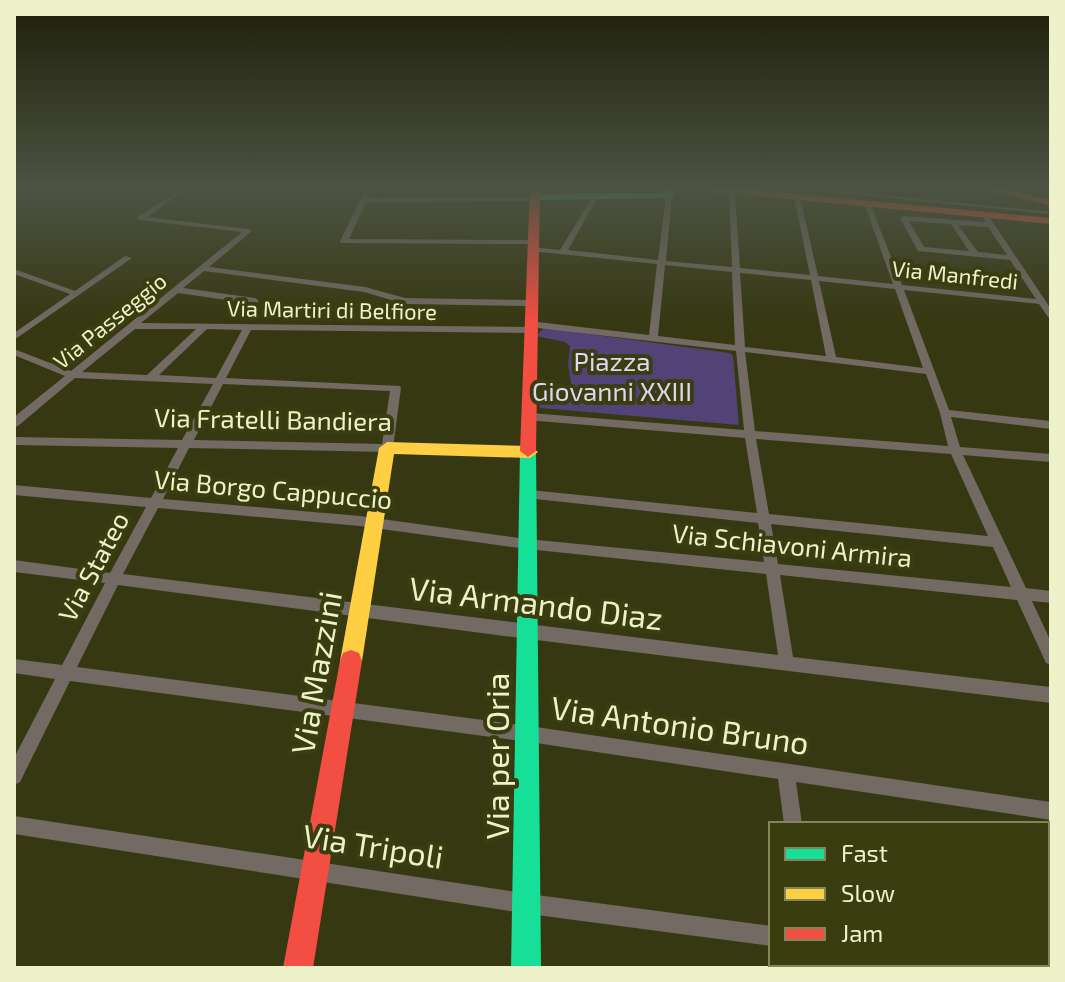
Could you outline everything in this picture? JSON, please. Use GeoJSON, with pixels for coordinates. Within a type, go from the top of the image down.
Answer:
{"type":"FeatureCollection","features":[{"type":"Feature","properties":{"kind":"street","name":"Via Passeggio"},"geometry":{"type":"LineString","coordinates":[[14,423],[247,232]]}},
{"type":"Feature","properties":{"kind":"street","name":"Via Manfredi"},"geometry":{"type":"LineString","coordinates":[[348,232],[344,241],[531,245],[563,252],[1042,302]]}},
{"type":"Feature","properties":{"kind":"street","name":"Via per Oria"},"geometry":{"type":"LineString","coordinates":[[526,968],[529,904],[527,544],[532,232]]}},
{"type":"Feature","properties":{"kind":"street"},"geometry":{"type":"LineString","coordinates":[[563,252],[575,232]]}},
{"type":"Feature","properties":{"kind":"street"},"geometry":{"type":"LineString","coordinates":[[653,339],[667,232]]}},
{"type":"Feature","properties":{"kind":"street"},"geometry":{"type":"LineString","coordinates":[[731,232],[750,433],[787,663]]}},
{"type":"Feature","properties":{"kind":"street"},"geometry":{"type":"LineString","coordinates":[[804,232],[832,360]]}},
{"type":"Feature","properties":{"kind":"street"},"geometry":{"type":"LineString","coordinates":[[877,232],[945,413],[955,450],[1051,658]]}},
{"type":"Feature","properties":{"kind":"street"},"geometry":{"type":"LineString","coordinates":[[912,232],[921,249],[1012,258]]}},
{"type":"Feature","properties":{"kind":"street"},"geometry":{"type":"LineString","coordinates":[[960,232],[975,254]]}},
{"type":"Feature","properties":{"kind":"street"},"geometry":{"type":"LineString","coordinates":[[994,232],[1051,315]]}},
{"type":"Feature","properties":{"kind":"street"},"geometry":{"type":"LineString","coordinates":[[14,337],[128,258]]}},
{"type":"Feature","properties":{"kind":"street"},"geometry":{"type":"LineString","coordinates":[[203,269],[365,290],[405,301],[530,303]]}},
{"type":"Feature","properties":{"kind":"street"},"geometry":{"type":"LineString","coordinates":[[14,271],[74,293]]}},
{"type":"Feature","properties":{"kind":"street"},"geometry":{"type":"LineString","coordinates":[[178,290],[255,301]]}},
{"type":"Feature","properties":{"kind":"street","name":"Via Martiri di Belfiore"},"geometry":{"type":"LineString","coordinates":[[134,326],[529,327]]}},
{"type":"Feature","properties":{"kind":"street","name":"Via Stateo"},"geometry":{"type":"LineString","coordinates":[[14,776],[114,579],[249,326]]}},
{"type":"Feature","properties":{"kind":"street"},"geometry":{"type":"LineString","coordinates":[[150,378],[204,327]]}},
{"type":"Feature","properties":{"kind":"street"},"geometry":{"type":"LineString","coordinates":[[529,327],[927,371]]}},
{"type":"Feature","properties":{"kind":"street"},"geometry":{"type":"LineString","coordinates":[[14,352],[73,375],[219,381]]}},
{"type":"Feature","properties":{"kind":"street","name":"Via Mazzini"},"geometry":{"type":"LineString","coordinates":[[219,381],[396,388],[298,968]]}},
{"type":"Feature","properties":{"kind":"street"},"geometry":{"type":"LineString","coordinates":[[945,413],[1051,425]]}},
{"type":"Feature","properties":{"kind":"street"},"geometry":{"type":"LineString","coordinates":[[530,417],[1051,458]]}},
{"type":"Feature","properties":{"kind":"street","name":"Via Fratelli Bandiera"},"geometry":{"type":"LineString","coordinates":[[14,441],[530,452]]}},
{"type":"Feature","properties":{"kind":"street","name":"Via Borgo Cappuccio"},"geometry":{"type":"LineString","coordinates":[[14,490],[374,522],[527,544]]}},
{"type":"Feature","properties":{"kind":"street"},"geometry":{"type":"LineString","coordinates":[[530,495],[996,542]]}},
{"type":"Feature","properties":{"kind":"street","name":"Via Schiavoni Armira"},"geometry":{"type":"LineString","coordinates":[[527,544],[1051,597]]}},
{"type":"Feature","properties":{"kind":"street","name":"Via Armando Diaz"},"geometry":{"type":"LineString","coordinates":[[14,566],[1051,695]]}},
{"type":"Feature","properties":{"kind":"street","name":"Via Antonio Bruno"},"geometry":{"type":"LineString","coordinates":[[14,666],[529,734],[1051,811]]}},
{"type":"Feature","properties":{"kind":"street"},"geometry":{"type":"LineString","coordinates":[[786,772],[793,822]]}},
{"type":"Feature","properties":{"kind":"street","name":"Via Tripoli"},"geometry":{"type":"LineString","coordinates":[[14,825],[529,904],[769,936]]}},
{"type":"Feature","properties":{"kind":"green space","name":"Piazza Giovanni XXIII"},"geometry":{"type":"Polygon","coordinates":[[[544,328],[730,353],[733,356],[739,425],[540,408],[538,402],[573,395],[568,365],[570,346],[565,342],[536,336],[544,328]]]}},
{"type":"Feature","properties":{"kind":"traffic: fast"},"geometry":{"type":"LineString","coordinates":[[526,968],[528,451]]}},
{"type":"Feature","properties":{"kind":"traffic: slow"},"geometry":{"type":"LineString","coordinates":[[351,661],[387,448],[530,452]]}},
{"type":"Feature","properties":{"kind":"traffic: jam"},"geometry":{"type":"LineString","coordinates":[[528,451],[533,232]]}},
{"type":"Feature","properties":{"kind":"traffic: jam"},"geometry":{"type":"LineString","coordinates":[[298,968],[351,661]]}}]}
